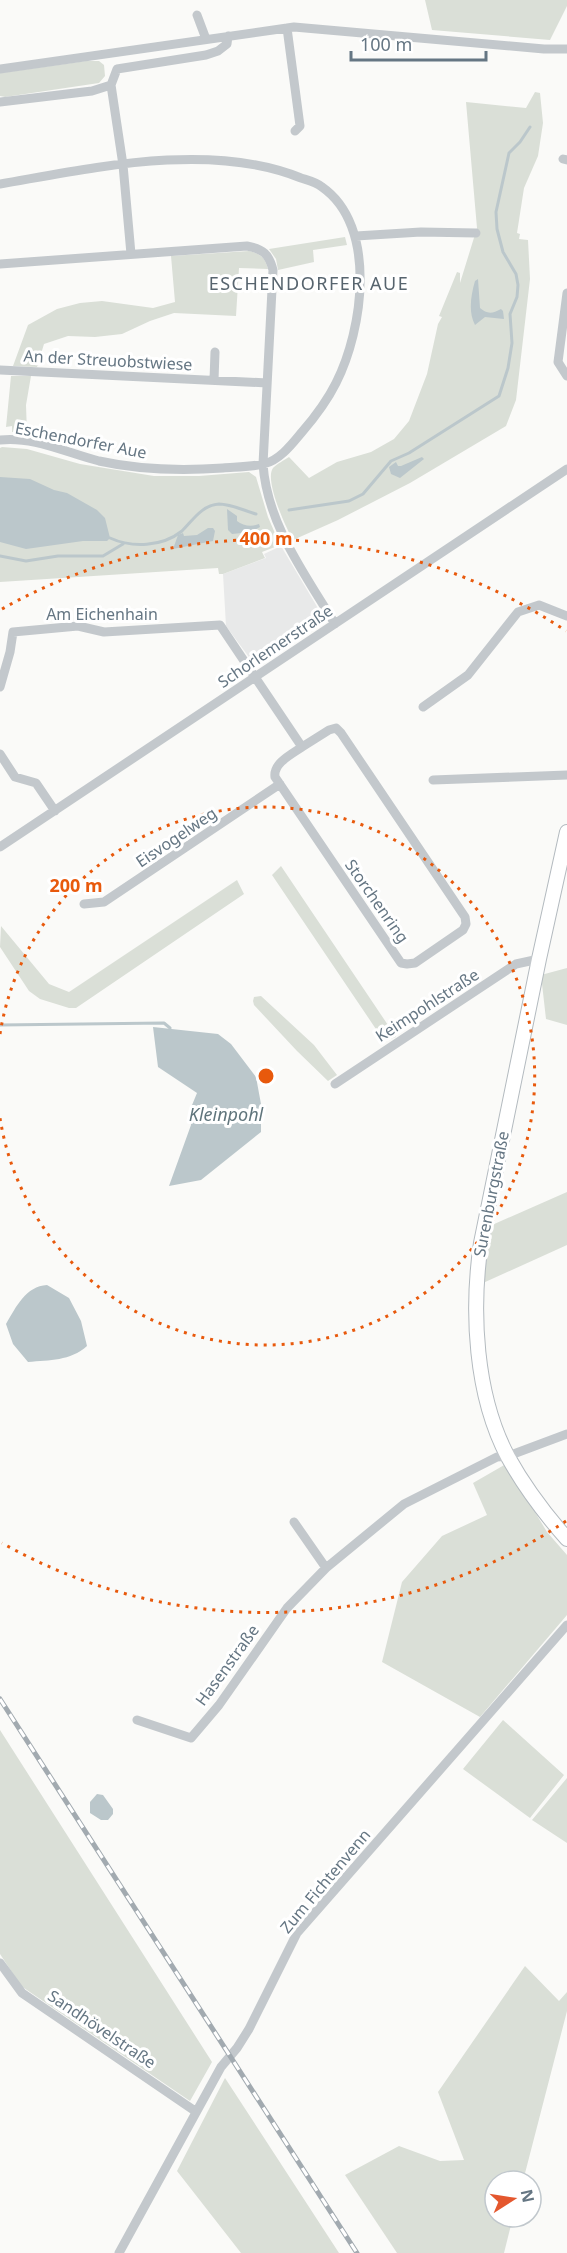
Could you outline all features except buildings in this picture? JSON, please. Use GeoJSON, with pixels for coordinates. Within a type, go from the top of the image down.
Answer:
{"type":"FeatureCollection","features":[{"type":"Feature","properties":{"kind":"street"},"geometry":{"type":"LineString","coordinates":[[197,15],[206,39]]}},
{"type":"Feature","properties":{"kind":"street"},"geometry":{"type":"LineString","coordinates":[[287,28],[300,126],[295,131]]}},
{"type":"Feature","properties":{"kind":"street"},"geometry":{"type":"LineString","coordinates":[[0,69],[287,28],[567,50]]}},
{"type":"Feature","properties":{"kind":"street"},"geometry":{"type":"LineString","coordinates":[[117,69],[206,55],[218,51],[227,44],[228,36]]}},
{"type":"Feature","properties":{"kind":"street"},"geometry":{"type":"LineString","coordinates":[[106,54],[117,69]]}},
{"type":"Feature","properties":{"kind":"street"},"geometry":{"type":"LineString","coordinates":[[117,69],[111,86],[123,165],[131,254]]}},
{"type":"Feature","properties":{"kind":"street"},"geometry":{"type":"LineString","coordinates":[[0,102],[92,91],[111,86]]}},
{"type":"Feature","properties":{"kind":"street","name":"Eschendorfer Aue"},"geometry":{"type":"LineString","coordinates":[[0,184],[123,165],[185,160],[237,162],[282,170],[321,186],[342,206],[356,236],[360,276],[359,315],[349,352],[337,383],[319,412],[286,451],[263,464],[185,471],[136,468],[99,461],[27,441],[0,440]]}},
{"type":"Feature","properties":{"kind":"street"},"geometry":{"type":"LineString","coordinates":[[356,236],[421,232],[476,232]]}},
{"type":"Feature","properties":{"kind":"street"},"geometry":{"type":"LineString","coordinates":[[0,264],[247,246],[265,253],[271,261],[273,270],[264,480],[279,528],[335,624]]}},
{"type":"Feature","properties":{"kind":"street"},"geometry":{"type":"LineString","coordinates":[[567,293],[558,362],[567,376]]}},
{"type":"Feature","properties":{"kind":"street","name":"An der Streuobstwiese"},"geometry":{"type":"LineString","coordinates":[[214,381],[215,352]]}},
{"type":"Feature","properties":{"kind":"street","name":"An der Streuobstwiese"},"geometry":{"type":"LineString","coordinates":[[0,370],[267,382]]}},
{"type":"Feature","properties":{"kind":"street","name":"Schorlemerstraße"},"geometry":{"type":"LineString","coordinates":[[0,847],[567,469]]}},
{"type":"Feature","properties":{"kind":"street"},"geometry":{"type":"LineString","coordinates":[[423,707],[468,675],[518,612],[539,605],[567,616]]}},
{"type":"Feature","properties":{"kind":"street","name":"Am Eichenhain"},"geometry":{"type":"LineString","coordinates":[[0,687],[13,632],[78,626],[104,632],[220,626],[256,678]]}},
{"type":"Feature","properties":{"kind":"street"},"geometry":{"type":"LineString","coordinates":[[256,678],[302,747]]}},
{"type":"Feature","properties":{"kind":"street","name":"Storchenring"},"geometry":{"type":"LineString","coordinates":[[336,728],[341,733],[465,917],[466,924],[463,930],[415,963],[401,963],[275,777],[274,772],[277,765],[302,747],[329,730],[336,728]]}},
{"type":"Feature","properties":{"kind":"street"},"geometry":{"type":"LineString","coordinates":[[0,754],[15,777],[36,783],[55,811]]}},
{"type":"Feature","properties":{"kind":"street"},"geometry":{"type":"LineString","coordinates":[[433,780],[567,775]]}},
{"type":"Feature","properties":{"kind":"street","name":"Eisvogelweg"},"geometry":{"type":"LineString","coordinates":[[84,904],[104,902],[280,784]]}},
{"type":"Feature","properties":{"kind":"street","name":"Surenburgstraße"},"geometry":{"type":"LineString","coordinates":[[567,832],[476,1272],[479,1360],[491,1412],[508,1456],[551,1521],[567,1539]]}},
{"type":"Feature","properties":{"kind":"street","name":"Keimpohlstraße"},"geometry":{"type":"LineString","coordinates":[[334,1084],[516,964],[539,959]]}},
{"type":"Feature","properties":{"kind":"street","name":"Hasenstraße"},"geometry":{"type":"LineString","coordinates":[[137,1720],[191,1738],[219,1705],[287,1608],[326,1568],[404,1504],[496,1457],[508,1456],[567,1434]]}},
{"type":"Feature","properties":{"kind":"street"},"geometry":{"type":"LineString","coordinates":[[294,1522],[326,1568]]}},
{"type":"Feature","properties":{"kind":"street","name":"Zum Fichtenvenn"},"geometry":{"type":"LineString","coordinates":[[119,2253],[195,2111],[221,2067],[249,2029],[297,1933],[567,1625]]}},
{"type":"Feature","properties":{"kind":"street","name":"Sandhövelstraße"},"geometry":{"type":"LineString","coordinates":[[0,1963],[22,1993],[195,2111]]}},
{"type":"Feature","properties":{"kind":"shaded area"},"geometry":{"type":"Polygon","coordinates":[[[425,0],[567,0],[567,6],[550,40],[432,30],[425,0]]]}},
{"type":"Feature","properties":{"kind":"shaded area"},"geometry":{"type":"Polygon","coordinates":[[[99,61],[104,65],[105,76],[99,83],[0,96],[0,73],[99,61]]]}},
{"type":"Feature","properties":{"kind":"shaded area"},"geometry":{"type":"Polygon","coordinates":[[[535,92],[540,93],[543,123],[538,156],[524,188],[517,233],[520,234],[519,239],[528,240],[530,279],[516,400],[506,426],[410,483],[293,540],[281,515],[271,483],[273,468],[289,457],[309,478],[337,462],[371,452],[394,439],[409,421],[427,374],[438,324],[442,317],[439,316],[457,272],[460,273],[460,283],[477,228],[466,102],[526,108],[535,92]]]}},
{"type":"Feature","properties":{"kind":"shaded area"},"geometry":{"type":"Polygon","coordinates":[[[345,237],[347,245],[313,250],[314,262],[278,270],[276,259],[269,249],[345,237]]]}},
{"type":"Feature","properties":{"kind":"shaded area"},"geometry":{"type":"Polygon","coordinates":[[[249,251],[262,257],[268,269],[239,268],[236,316],[174,313],[122,334],[95,337],[68,336],[44,344],[37,367],[13,366],[28,325],[57,309],[80,303],[102,301],[153,308],[175,302],[171,256],[249,251]]]}},
{"type":"Feature","properties":{"kind":"shaded area"},"geometry":{"type":"Polygon","coordinates":[[[11,376],[31,376],[26,405],[27,433],[12,432],[12,426],[6,427],[11,376]]]}},
{"type":"Feature","properties":{"kind":"shaded area"},"geometry":{"type":"Polygon","coordinates":[[[0,448],[27,449],[80,464],[154,476],[199,476],[249,472],[256,477],[268,517],[280,545],[262,552],[265,558],[223,574],[219,574],[218,568],[0,582],[0,448]]]}},
{"type":"Feature","properties":{"kind":"shaded area"},"geometry":{"type":"Polygon","coordinates":[[[281,546],[322,615],[322,622],[263,663],[254,664],[226,626],[223,574],[266,558],[264,554],[281,546]]]}},
{"type":"Feature","properties":{"kind":"shaded area"},"geometry":{"type":"Polygon","coordinates":[[[281,866],[396,1037],[384,1041],[272,875],[281,866]]]}},
{"type":"Feature","properties":{"kind":"shaded area"},"geometry":{"type":"Polygon","coordinates":[[[237,880],[244,894],[76,1008],[40,999],[29,991],[0,947],[1,926],[49,984],[69,992],[237,880]]]}},
{"type":"Feature","properties":{"kind":"shaded area"},"geometry":{"type":"Polygon","coordinates":[[[567,968],[567,1025],[546,1019],[541,975],[567,968]]]}},
{"type":"Feature","properties":{"kind":"shaded area"},"geometry":{"type":"Polygon","coordinates":[[[261,996],[314,1045],[337,1075],[328,1081],[297,1051],[254,1005],[254,997],[261,996]]]}},
{"type":"Feature","properties":{"kind":"shaded area"},"geometry":{"type":"Polygon","coordinates":[[[567,1192],[567,1245],[483,1283],[492,1225],[567,1192]]]}},
{"type":"Feature","properties":{"kind":"shaded area"},"geometry":{"type":"Polygon","coordinates":[[[506,1464],[547,1532],[567,1555],[567,1615],[480,1717],[382,1662],[402,1582],[442,1536],[487,1515],[473,1483],[506,1464]]]}},
{"type":"Feature","properties":{"kind":"shaded area"},"geometry":{"type":"Polygon","coordinates":[[[503,1720],[564,1775],[530,1818],[463,1769],[503,1720]]]}},
{"type":"Feature","properties":{"kind":"shaded area"},"geometry":{"type":"Polygon","coordinates":[[[0,1730],[212,2062],[190,2101],[21,1986],[0,1954],[0,1730]]]}},
{"type":"Feature","properties":{"kind":"shaded area"},"geometry":{"type":"Polygon","coordinates":[[[567,1778],[567,1843],[532,1820],[567,1778]]]}},
{"type":"Feature","properties":{"kind":"shaded area"},"geometry":{"type":"Polygon","coordinates":[[[525,1966],[559,2001],[567,1992],[567,2011],[526,2169],[483,2169],[483,2229],[510,2229],[504,2253],[397,2253],[345,2175],[399,2146],[440,2161],[464,2160],[438,2092],[525,1966]]]}},
{"type":"Feature","properties":{"kind":"shaded area"},"geometry":{"type":"Polygon","coordinates":[[[225,2078],[339,2253],[241,2253],[177,2171],[225,2078]]]}},
{"type":"Feature","properties":{"kind":"water"},"geometry":{"type":"Polygon","coordinates":[[[478,279],[480,308],[490,313],[501,309],[504,319],[485,317],[475,325],[471,315],[471,303],[475,281],[478,279]]]}},
{"type":"Feature","properties":{"kind":"water"},"geometry":{"type":"Polygon","coordinates":[[[422,457],[424,459],[400,478],[391,474],[389,467],[396,462],[398,466],[401,466],[422,457]]]}},
{"type":"Feature","properties":{"kind":"water"},"geometry":{"type":"Polygon","coordinates":[[[0,477],[30,479],[67,493],[97,510],[105,518],[110,538],[107,541],[83,541],[26,549],[0,542],[0,477]]]}},
{"type":"Feature","properties":{"kind":"water"},"geometry":{"type":"Polygon","coordinates":[[[227,509],[237,516],[239,523],[248,526],[259,524],[260,527],[251,532],[232,534],[228,530],[227,509]]]}},
{"type":"Feature","properties":{"kind":"water"},"geometry":{"type":"Polygon","coordinates":[[[208,528],[213,528],[215,531],[213,541],[173,549],[178,535],[183,533],[184,536],[197,535],[208,528]]]}},
{"type":"Feature","properties":{"kind":"water","name":"Kleinpohl"},"geometry":{"type":"Polygon","coordinates":[[[153,1027],[218,1034],[231,1044],[256,1077],[261,1104],[261,1132],[201,1180],[169,1186],[191,1125],[190,1110],[197,1093],[158,1067],[153,1027]]]}},
{"type":"Feature","properties":{"kind":"water"},"geometry":{"type":"Polygon","coordinates":[[[47,1285],[69,1298],[81,1321],[87,1346],[67,1357],[28,1362],[13,1344],[6,1324],[27,1293],[47,1285]]]}},
{"type":"Feature","properties":{"kind":"water"},"geometry":{"type":"Polygon","coordinates":[[[97,1794],[103,1795],[113,1809],[113,1814],[108,1820],[101,1820],[90,1813],[90,1802],[97,1794]]]}},
{"type":"Feature","properties":{"kind":"waterway"},"geometry":{"type":"LineString","coordinates":[[289,510],[349,501],[363,494],[391,461],[409,453],[499,396],[508,368],[512,343],[510,314],[517,297],[518,285],[516,274],[503,252],[497,229],[496,212],[509,153],[530,127]]}},
{"type":"Feature","properties":{"kind":"waterway"},"geometry":{"type":"LineString","coordinates":[[110,538],[137,544],[156,543],[174,536],[203,510],[219,504],[256,514]]}},
{"type":"Feature","properties":{"kind":"waterway"},"geometry":{"type":"LineString","coordinates":[[0,556],[26,561],[58,556],[103,556],[123,544]]}},
{"type":"Feature","properties":{"kind":"waterway"},"geometry":{"type":"LineString","coordinates":[[0,1025],[164,1023],[170,1028]]}},
{"type":"Feature","properties":{"kind":"railway"},"geometry":{"type":"LineString","coordinates":[[0,1699],[357,2253]]}},
{"type":"Feature","properties":{"kind":"district","name":"ESCHENDORFER AUE"},"geometry":{"type":"Point","coordinates":[309,283]}}]}
